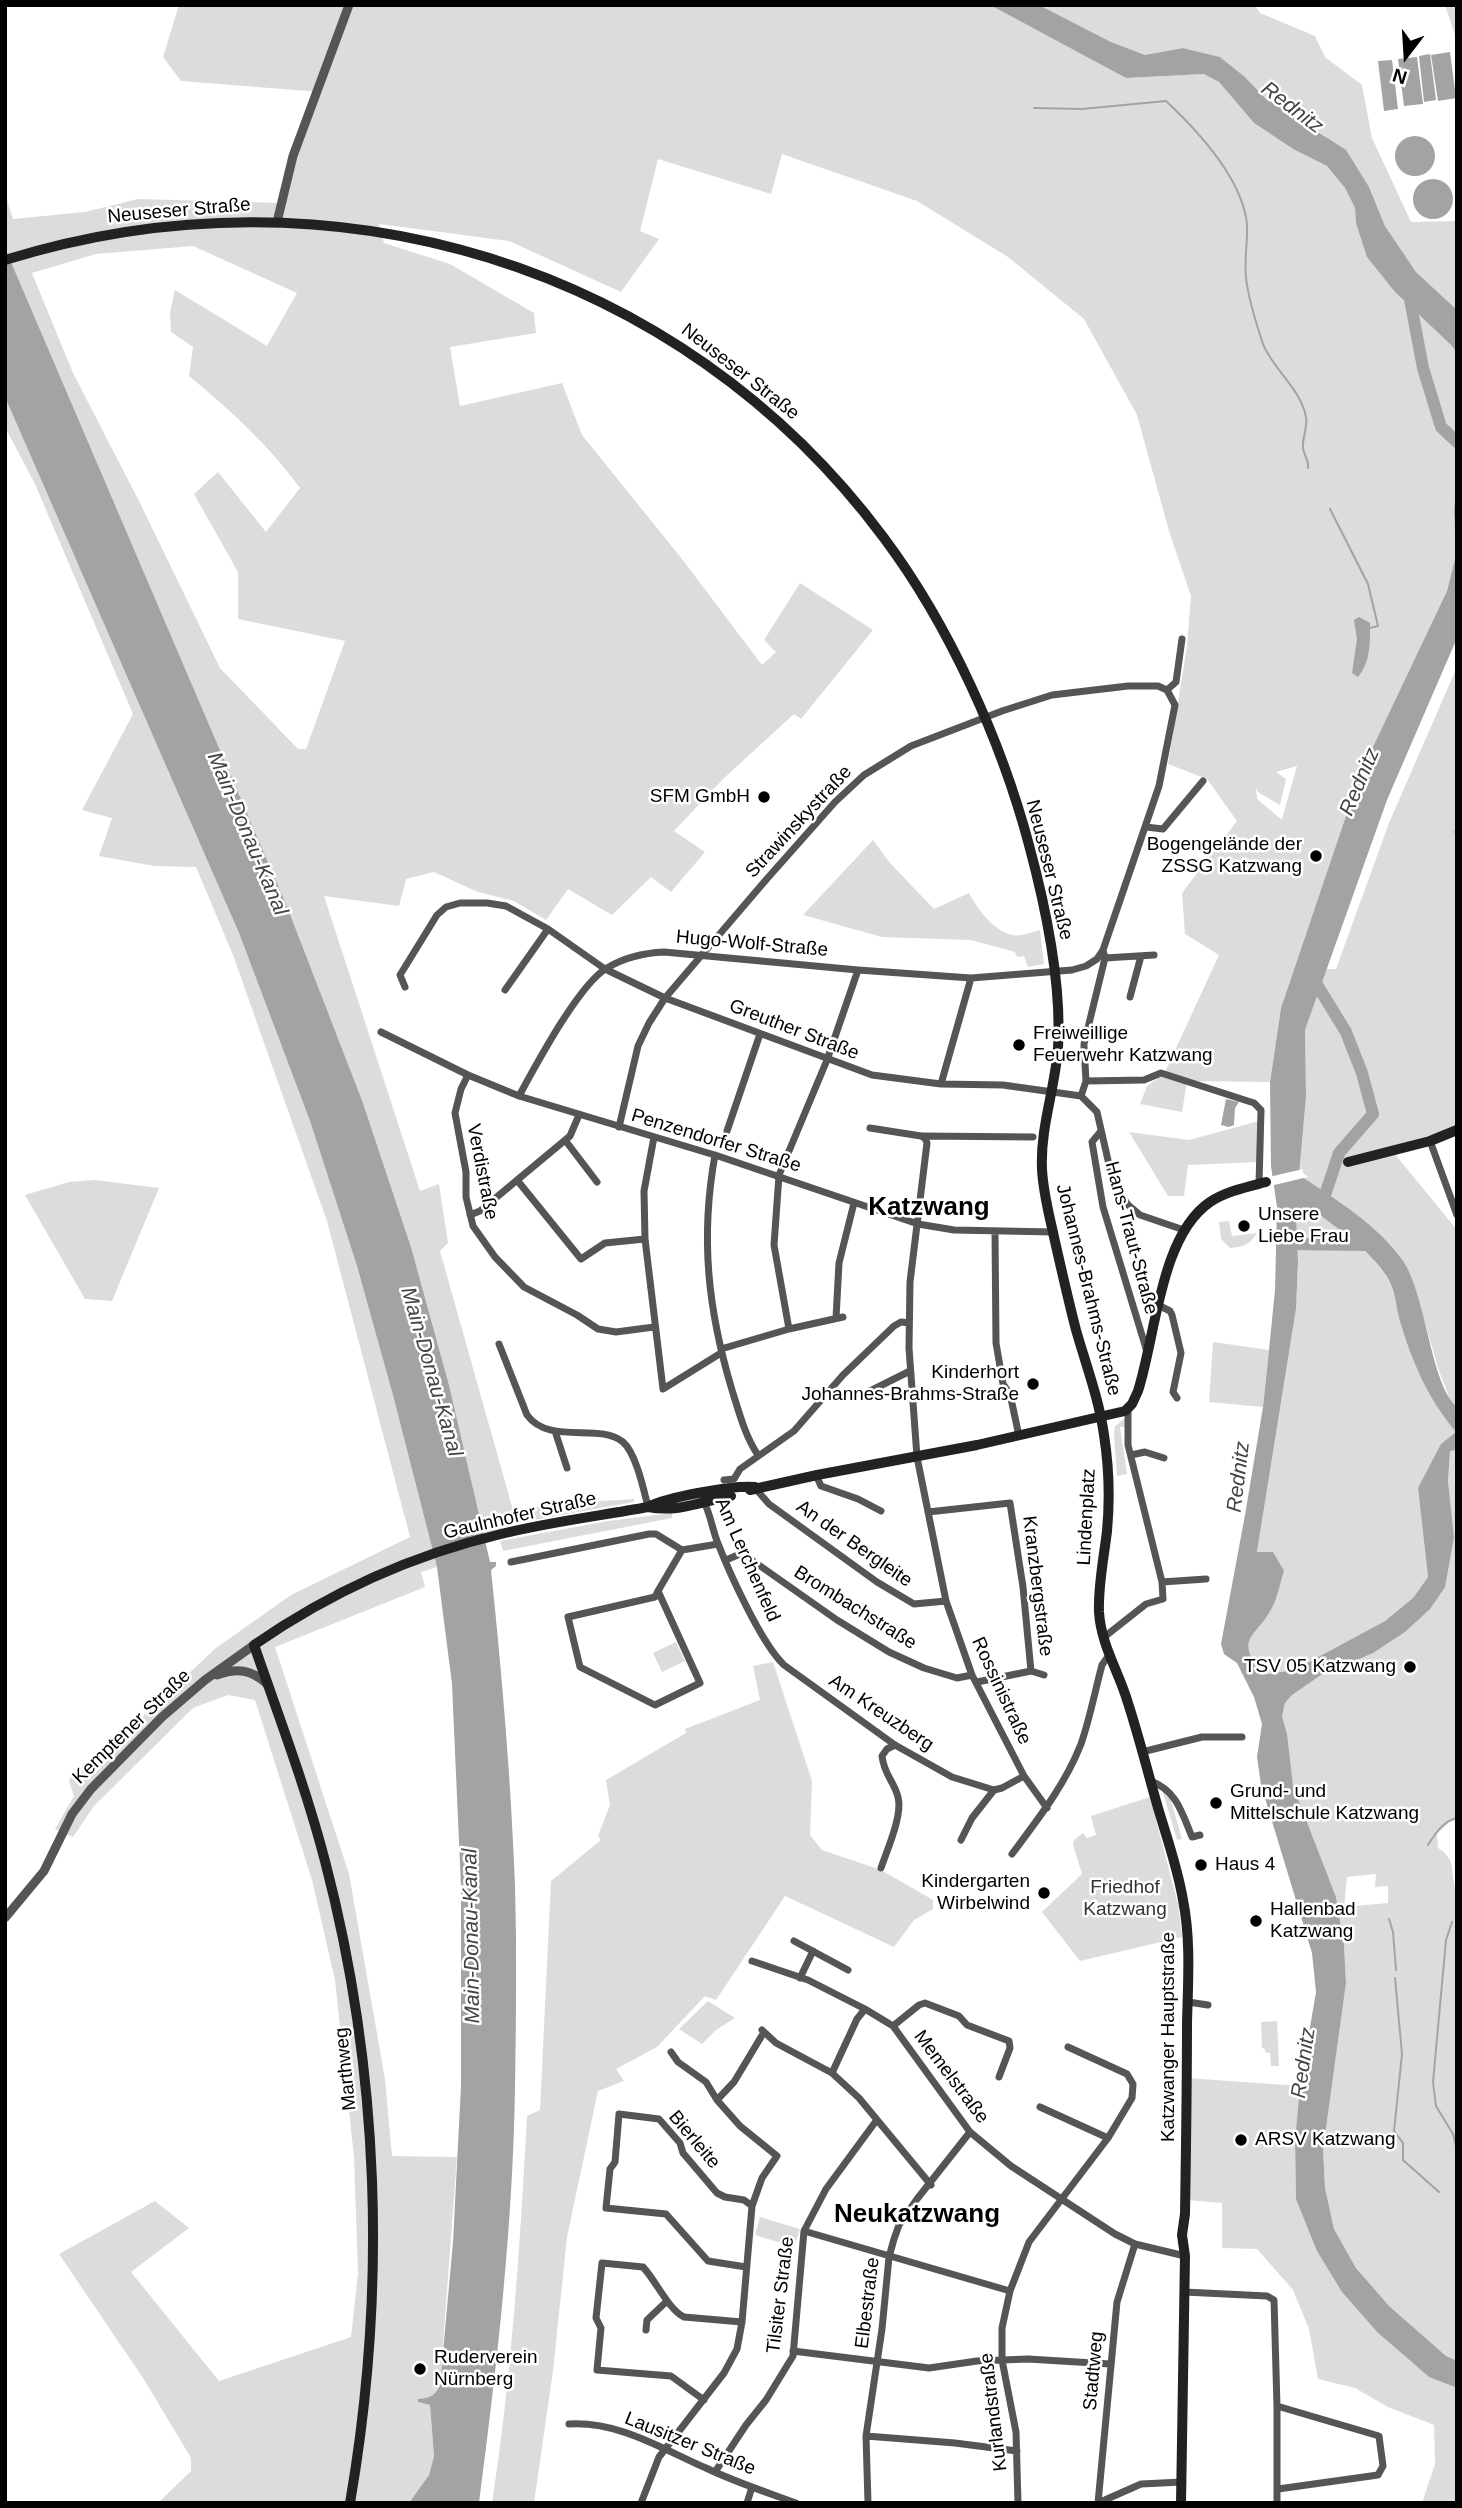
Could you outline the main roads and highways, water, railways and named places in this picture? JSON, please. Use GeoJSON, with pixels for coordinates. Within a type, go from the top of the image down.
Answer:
{"type":"FeatureCollection","features":[{"type":"Feature","properties":{"kind":"main road","name":"Neuseser Straße"},"geometry":{"type":"LineString","coordinates":[[5,260],[123,231],[197,223],[277,222],[344,226],[394,233],[445,244],[506,262],[570,287],[613,308],[699,359],[750,398],[795,437],[873,523],[939,625],[984,718],[1027,837],[1043,906],[1053,971],[1058,1044],[1051,1091]]}},
{"type":"Feature","properties":{"kind":"main road","name":"Johannes-Brahms-Straße"},"geometry":{"type":"LineString","coordinates":[[1051,1091],[1044,1129],[1043,1186],[1074,1321],[1101,1418]]}},
{"type":"Feature","properties":{"kind":"main road"},"geometry":{"type":"LineString","coordinates":[[1348,1162],[1430,1141],[1457,1130]]}},
{"type":"Feature","properties":{"kind":"main road","name":"Gaulnhofer Straße"},"geometry":{"type":"LineString","coordinates":[[254,1645],[330,1599],[412,1561],[471,1542],[519,1530],[648,1507],[661,1510],[702,1499],[744,1493],[755,1487],[917,1457],[1119,1414],[1128,1409],[1138,1391],[1172,1254],[1184,1230],[1194,1216],[1212,1201],[1233,1191],[1263,1183]]}},
{"type":"Feature","properties":{"kind":"main road","name":"Lindenplatz"},"geometry":{"type":"LineString","coordinates":[[1101,1418],[1109,1489],[1108,1524],[1101,1576]]}},
{"type":"Feature","properties":{"kind":"main road","name":"Katzwanger Hauptstraße"},"geometry":{"type":"LineString","coordinates":[[1101,1576],[1099,1605],[1104,1638],[1125,1691],[1151,1781],[1184,1905],[1188,1941],[1185,2214],[1188,2235],[1184,2292],[1181,2503]]}},
{"type":"Feature","properties":{"kind":"main road","name":"Marthweg"},"geometry":{"type":"LineString","coordinates":[[254,1645],[306,1793],[331,1883],[353,1988],[366,2085],[373,2181],[373,2290],[365,2398],[350,2503]]}},
{"type":"Feature","properties":{"kind":"water"},"geometry":{"type":"Polygon","coordinates":[[[990,5],[1039,5],[1111,42],[1145,55],[1183,48],[1220,57],[1265,98],[1346,150],[1369,187],[1385,226],[1416,272],[1457,310],[1457,353],[1395,292],[1367,257],[1356,223],[1355,208],[1345,188],[1327,166],[1293,149],[1254,123],[1219,82],[1204,74],[1126,78],[990,5]]]}},
{"type":"Feature","properties":{"kind":"water"},"geometry":{"type":"Polygon","coordinates":[[[1450,52],[1456,98],[1438,101],[1431,55],[1450,52]]]}},
{"type":"Feature","properties":{"kind":"water"},"geometry":{"type":"Polygon","coordinates":[[[1430,54],[1436,100],[1424,102],[1419,56],[1430,54]]]}},
{"type":"Feature","properties":{"kind":"water"},"geometry":{"type":"Polygon","coordinates":[[[1417,57],[1423,104],[1404,106],[1398,59],[1417,57]]]}},
{"type":"Feature","properties":{"kind":"water"},"geometry":{"type":"Polygon","coordinates":[[[1392,60],[1398,109],[1384,111],[1378,61],[1392,60]]]}},
{"type":"Feature","properties":{"kind":"water"},"geometry":{"type":"Polygon","coordinates":[[[1415,136],[1423,137],[1429,142],[1434,148],[1434,164],[1429,170],[1423,175],[1415,176],[1407,175],[1401,170],[1396,164],[1395,156],[1396,148],[1401,142],[1407,137],[1415,136]]]}},
{"type":"Feature","properties":{"kind":"water"},"geometry":{"type":"Polygon","coordinates":[[[1433,179],[1441,180],[1447,185],[1452,191],[1452,207],[1447,213],[1441,218],[1433,219],[1425,218],[1419,213],[1414,207],[1413,199],[1414,191],[1419,185],[1425,180],[1433,179]]]}},
{"type":"Feature","properties":{"kind":"water","name":"Main-Donau-Kanal"},"geometry":{"type":"Polygon","coordinates":[[[5,248],[288,909],[363,1103],[411,1247],[449,1385],[490,1562],[496,1562],[496,1566],[491,1570],[506,1728],[515,1886],[515,2087],[503,2295],[479,2503],[409,2503],[429,2475],[434,2456],[430,2405],[418,2402],[418,2399],[432,2396],[440,2385],[453,2242],[461,2086],[461,1887],[452,1684],[437,1567],[357,1266],[310,1121],[239,933],[5,397],[5,248]]]}},
{"type":"Feature","properties":{"kind":"water"},"geometry":{"type":"Polygon","coordinates":[[[1457,479],[1457,638],[1387,800],[1305,1030],[1306,1097],[1299,1175],[1327,1193],[1381,1236],[1403,1261],[1411,1277],[1434,1360],[1448,1395],[1457,1407],[1457,1450],[1450,1451],[1448,1481],[1454,1537],[1445,1587],[1430,1609],[1405,1632],[1373,1653],[1321,1675],[1292,1695],[1285,1703],[1282,1716],[1287,1734],[1293,1786],[1336,1897],[1344,1945],[1346,1983],[1323,2150],[1325,2188],[1334,2229],[1356,2268],[1389,2306],[1446,2356],[1457,2361],[1457,2388],[1429,2377],[1377,2332],[1342,2292],[1317,2251],[1296,2199],[1295,2140],[1300,2086],[1316,1992],[1312,1953],[1261,1785],[1257,1757],[1262,1724],[1254,1697],[1237,1663],[1224,1654],[1221,1644],[1263,1407],[1275,1290],[1277,1207],[1271,1166],[1270,1082],[1281,1008],[1349,807],[1371,751],[1447,591],[1456,555],[1454,510],[1457,479]],[[1312,1209],[1296,1211],[1296,1309],[1257,1552],[1273,1552],[1284,1571],[1274,1604],[1248,1645],[1261,1675],[1294,1670],[1385,1621],[1413,1598],[1428,1577],[1418,1488],[1441,1444],[1456,1432],[1429,1393],[1415,1364],[1387,1277],[1362,1248],[1312,1209]]]}},
{"type":"Feature","properties":{"kind":"water"},"geometry":{"type":"Polygon","coordinates":[[[1359,617],[1370,623],[1370,638],[1368,658],[1358,677],[1352,673],[1357,639],[1354,620],[1359,617]]]}},
{"type":"Feature","properties":{"kind":"water"},"geometry":{"type":"Polygon","coordinates":[[[1226,1099],[1239,1102],[1235,1108],[1234,1125],[1229,1127],[1221,1125],[1226,1099]]]}},
{"type":"Feature","properties":{"kind":"waterway"},"geometry":{"type":"LineString","coordinates":[[1034,108],[1082,109],[1166,101],[1217,156],[1237,190],[1243,207],[1247,224],[1247,285],[1263,344],[1303,407],[1306,421],[1303,448],[1308,468]]}},
{"type":"Feature","properties":{"kind":"waterway","name":"Rednitz"},"geometry":{"type":"LineString","coordinates":[[1409,294],[1423,368],[1441,427],[1457,442]]}},
{"type":"Feature","properties":{"kind":"waterway"},"geometry":{"type":"LineString","coordinates":[[1330,509],[1368,584],[1378,626],[1370,628]]}},
{"type":"Feature","properties":{"kind":"waterway","name":"Rednitz"},"geometry":{"type":"LineString","coordinates":[[1311,975],[1346,1032],[1362,1073],[1373,1114],[1339,1153],[1322,1204]]}},
{"type":"Feature","properties":{"kind":"waterway","name":"Rednitz"},"geometry":{"type":"LineString","coordinates":[[1286,1244],[1369,1245]]}},
{"type":"Feature","properties":{"kind":"waterway"},"geometry":{"type":"LineString","coordinates":[[1428,1845],[1444,1825],[1457,1818]]}},
{"type":"Feature","properties":{"kind":"waterway"},"geometry":{"type":"LineString","coordinates":[[1389,1919],[1393,1932],[1396,1970]]}},
{"type":"Feature","properties":{"kind":"waterway"},"geometry":{"type":"LineString","coordinates":[[1452,1922],[1446,1940],[1433,2082],[1436,2106],[1453,2134],[1457,2150]]}},
{"type":"Feature","properties":{"kind":"waterway"},"geometry":{"type":"LineString","coordinates":[[1395,1978],[1402,2054],[1394,2131],[1403,2143],[1403,2160],[1439,2192]]}},
{"type":"Feature","properties":{"kind":"place","name":"SFM GmbH"},"geometry":{"type":"Point","coordinates":[764,797]}},
{"type":"Feature","properties":{"kind":"place","name":"Bogengelände der ZSSG Katzwang"},"geometry":{"type":"Point","coordinates":[1316,856]}},
{"type":"Feature","properties":{"kind":"place","name":"Freiweillige Feuerwehr Katzwang"},"geometry":{"type":"Point","coordinates":[1019,1045]}},
{"type":"Feature","properties":{"kind":"place","name":"Unsere Liebe Frau"},"geometry":{"type":"Point","coordinates":[1244,1226]}},
{"type":"Feature","properties":{"kind":"place","name":"Kinderhort Johannes-Brahms-Straße"},"geometry":{"type":"Point","coordinates":[1033,1384]}},
{"type":"Feature","properties":{"kind":"place","name":"TSV 05 Katzwang"},"geometry":{"type":"Point","coordinates":[1410,1667]}},
{"type":"Feature","properties":{"kind":"place","name":"Grund- und Mittelschule Katzwang"},"geometry":{"type":"Point","coordinates":[1216,1803]}},
{"type":"Feature","properties":{"kind":"place","name":"Haus 4"},"geometry":{"type":"Point","coordinates":[1201,1865]}},
{"type":"Feature","properties":{"kind":"place","name":"Kindergarten Wirbelwind"},"geometry":{"type":"Point","coordinates":[1044,1893]}},
{"type":"Feature","properties":{"kind":"place","name":"Hallenbad Katzwang"},"geometry":{"type":"Point","coordinates":[1256,1921]}},
{"type":"Feature","properties":{"kind":"place","name":"ARSV Katzwang"},"geometry":{"type":"Point","coordinates":[1241,2140]}},
{"type":"Feature","properties":{"kind":"place","name":"Ruderverein Nürnberg"},"geometry":{"type":"Point","coordinates":[420,2369]}},
{"type":"Feature","properties":{"kind":"district","name":"Katzwang"},"geometry":{"type":"Point","coordinates":[929,1208]}},
{"type":"Feature","properties":{"kind":"district","name":"Neukatzwang"},"geometry":{"type":"Point","coordinates":[917,2215]}},
{"type":"Feature","properties":{"kind":"park label","name":"Friedhof Katzwang"},"geometry":{"type":"Point","coordinates":[1125,1899]}}]}
